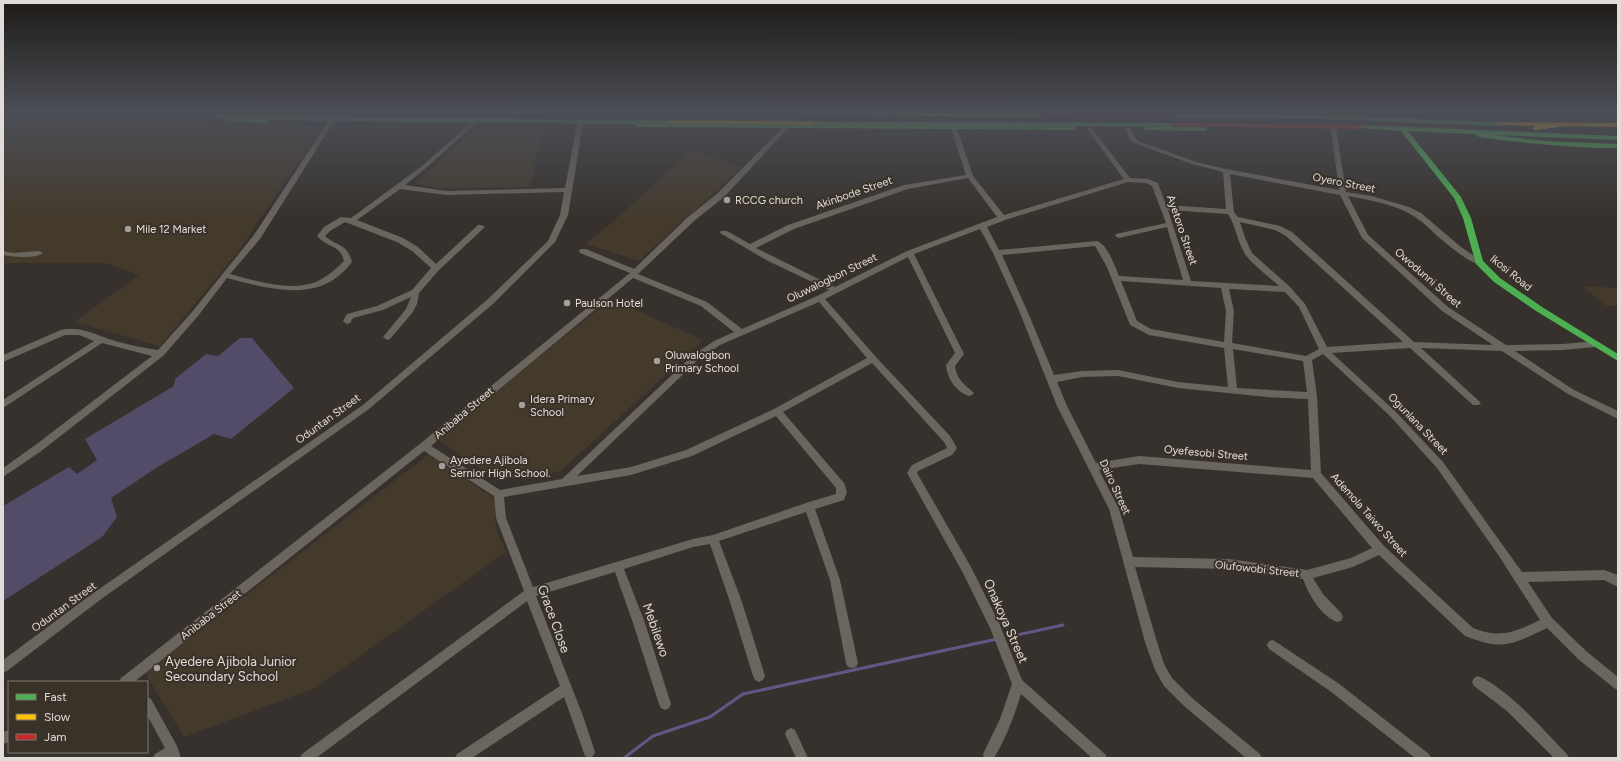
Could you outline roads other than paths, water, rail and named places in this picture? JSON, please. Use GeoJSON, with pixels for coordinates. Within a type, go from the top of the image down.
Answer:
{"type":"FeatureCollection","features":[{"type":"Feature","properties":{"kind":"main road","name":"Ikosi Road"},"geometry":{"type":"LineString","coordinates":[[1419,149],[1444,178],[1457,197],[1467,218],[1479,262],[1498,280],[1618,358]]}},
{"type":"Feature","properties":{"kind":"street"},"geometry":{"type":"LineString","coordinates":[[3,472],[38,449],[160,354],[195,314],[257,237],[314,149]]}},
{"type":"Feature","properties":{"kind":"street"},"geometry":{"type":"LineString","coordinates":[[352,221],[424,167],[445,149]]}},
{"type":"Feature","properties":{"kind":"street","name":"Oduntan Street"},"geometry":{"type":"LineString","coordinates":[[3,667],[96,597],[366,407],[492,301],[551,242],[564,215],[569,190],[572,149]]}},
{"type":"Feature","properties":{"kind":"street","name":"Anibaba Street"},"geometry":{"type":"LineString","coordinates":[[131,680],[424,446],[634,273],[692,218],[720,195],[765,149]]}},
{"type":"Feature","properties":{"kind":"street"},"geometry":{"type":"LineString","coordinates":[[961,149],[970,176],[1002,218]]}},
{"type":"Feature","properties":{"kind":"street"},"geometry":{"type":"LineString","coordinates":[[1104,149],[1128,180]]}},
{"type":"Feature","properties":{"kind":"street","name":"Oyero Street"},"geometry":{"type":"LineString","coordinates":[[1156,149],[1226,172],[1343,193],[1376,200],[1406,209],[1418,215],[1458,249],[1479,262]]}},
{"type":"Feature","properties":{"kind":"street","name":"Owodunni Street"},"geometry":{"type":"LineString","coordinates":[[1338,149],[1343,193],[1365,236],[1445,309],[1502,348],[1571,392],[1618,415]]}},
{"type":"Feature","properties":{"kind":"street","name":"Ogunlana Street"},"geometry":{"type":"LineString","coordinates":[[1226,172],[1233,216],[1249,254],[1288,289],[1302,306],[1324,350],[1393,414],[1440,465],[1519,577],[1548,622],[1582,655],[1618,684]]}},
{"type":"Feature","properties":{"kind":"street","name":"Akinbode Street"},"geometry":{"type":"LineString","coordinates":[[751,247],[791,227],[907,187],[970,176]]}},
{"type":"Feature","properties":{"kind":"street","name":"Oluwalogbon Street"},"geometry":{"type":"LineString","coordinates":[[565,482],[695,358],[717,343],[820,298],[910,253],[982,225],[1128,180],[1148,181],[1155,185]]}},
{"type":"Feature","properties":{"kind":"street","name":"Ayetoro Street"},"geometry":{"type":"LineString","coordinates":[[1155,185],[1170,224],[1188,283]]}},
{"type":"Feature","properties":{"kind":"street"},"geometry":{"type":"LineString","coordinates":[[397,186],[446,193],[569,190]]}},
{"type":"Feature","properties":{"kind":"street"},"geometry":{"type":"LineString","coordinates":[[1163,207],[1233,216],[1284,230],[1476,403]]}},
{"type":"Feature","properties":{"kind":"street"},"geometry":{"type":"LineString","coordinates":[[225,275],[285,289],[311,287],[342,269],[348,262],[347,253],[341,247],[321,236],[327,229],[339,221],[347,219],[400,240],[415,249],[436,268]]}},
{"type":"Feature","properties":{"kind":"street"},"geometry":{"type":"LineString","coordinates":[[1119,236],[1170,224]]}},
{"type":"Feature","properties":{"kind":"street","name":"Dairo Street"},"geometry":{"type":"LineString","coordinates":[[982,225],[997,253],[1065,412],[1114,509],[1159,666],[1168,682],[1188,702],[1256,758]]}},
{"type":"Feature","properties":{"kind":"street"},"geometry":{"type":"LineString","coordinates":[[347,322],[350,316],[380,308],[415,292],[436,268],[481,227]]}},
{"type":"Feature","properties":{"kind":"street"},"geometry":{"type":"LineString","coordinates":[[724,233],[835,290]]}},
{"type":"Feature","properties":{"kind":"street"},"geometry":{"type":"LineString","coordinates":[[997,253],[1097,243],[1102,247],[1134,323],[1139,327],[1149,332],[1228,344],[1306,359],[1324,350],[1410,345],[1502,348],[1563,347],[1596,344]]}},
{"type":"Feature","properties":{"kind":"street"},"geometry":{"type":"LineString","coordinates":[[583,251],[704,304],[740,332]]}},
{"type":"Feature","properties":{"kind":"street"},"geometry":{"type":"LineString","coordinates":[[3,253],[13,255],[40,253]]}},
{"type":"Feature","properties":{"kind":"street"},"geometry":{"type":"LineString","coordinates":[[910,253],[960,354],[950,365],[951,374],[959,385],[969,392]]}},
{"type":"Feature","properties":{"kind":"street"},"geometry":{"type":"LineString","coordinates":[[1116,278],[1225,287],[1288,289]]}},
{"type":"Feature","properties":{"kind":"street"},"geometry":{"type":"LineString","coordinates":[[1225,287],[1230,311],[1228,344],[1233,391]]}},
{"type":"Feature","properties":{"kind":"street"},"geometry":{"type":"LineString","coordinates":[[387,338],[413,306],[416,298],[415,292]]}},
{"type":"Feature","properties":{"kind":"street"},"geometry":{"type":"LineString","coordinates":[[424,446],[499,494],[632,471],[689,453],[777,411],[873,359],[820,298]]}},
{"type":"Feature","properties":{"kind":"street"},"geometry":{"type":"LineString","coordinates":[[3,359],[64,332],[78,331],[101,340],[160,354]]}},
{"type":"Feature","properties":{"kind":"street"},"geometry":{"type":"LineString","coordinates":[[3,405],[101,340]]}},
{"type":"Feature","properties":{"kind":"street","name":"Onakoya Street"},"geometry":{"type":"LineString","coordinates":[[873,359],[947,439],[952,448],[949,452],[915,468],[912,473],[970,576],[995,627],[1018,684],[1101,758]]}},
{"type":"Feature","properties":{"kind":"street","name":"Ademola Taiwo Street"},"geometry":{"type":"LineString","coordinates":[[1306,359],[1312,396],[1316,474],[1345,510],[1380,549],[1469,632],[1486,640],[1500,641],[1515,637],[1548,622]]}},
{"type":"Feature","properties":{"kind":"street"},"geometry":{"type":"LineString","coordinates":[[1052,379],[1082,374],[1118,373],[1178,385],[1233,391],[1312,396]]}},
{"type":"Feature","properties":{"kind":"street"},"geometry":{"type":"LineString","coordinates":[[306,758],[530,593],[693,543],[713,539],[840,497],[842,492],[840,486],[777,411]]}},
{"type":"Feature","properties":{"kind":"street","name":"Oyefesobi Street"},"geometry":{"type":"LineString","coordinates":[[1093,467],[1146,460],[1316,474]]}},
{"type":"Feature","properties":{"kind":"street","name":"Grace Close"},"geometry":{"type":"LineString","coordinates":[[499,494],[501,518],[565,689],[577,716],[589,752]]}},
{"type":"Feature","properties":{"kind":"street"},"geometry":{"type":"LineString","coordinates":[[809,506],[835,580],[852,663]]}},
{"type":"Feature","properties":{"kind":"street"},"geometry":{"type":"LineString","coordinates":[[713,539],[736,602],[759,676]]}},
{"type":"Feature","properties":{"kind":"street","name":"Olufowobi Street"},"geometry":{"type":"LineString","coordinates":[[1130,562],[1229,564],[1307,575],[1353,562],[1380,549]]}},
{"type":"Feature","properties":{"kind":"street","name":"Mebilewo"},"geometry":{"type":"LineString","coordinates":[[618,566],[639,623],[665,704]]}},
{"type":"Feature","properties":{"kind":"street"},"geometry":{"type":"LineString","coordinates":[[1307,575],[1316,595],[1324,606],[1337,616]]}},
{"type":"Feature","properties":{"kind":"street"},"geometry":{"type":"LineString","coordinates":[[1519,577],[1604,575],[1618,582]]}},
{"type":"Feature","properties":{"kind":"street"},"geometry":{"type":"LineString","coordinates":[[1273,645],[1334,687],[1425,758]]}},
{"type":"Feature","properties":{"kind":"street"},"geometry":{"type":"LineString","coordinates":[[1478,682],[1506,703],[1563,758]]}},
{"type":"Feature","properties":{"kind":"street"},"geometry":{"type":"LineString","coordinates":[[989,754],[1008,719],[1018,684]]}},
{"type":"Feature","properties":{"kind":"street"},"geometry":{"type":"LineString","coordinates":[[461,758],[565,689]]}},
{"type":"Feature","properties":{"kind":"street"},"geometry":{"type":"LineString","coordinates":[[148,705],[174,754],[159,758]]}},
{"type":"Feature","properties":{"kind":"street"},"geometry":{"type":"LineString","coordinates":[[791,734],[802,758]]}},
{"type":"Feature","properties":{"kind":"waterway"},"geometry":{"type":"LineString","coordinates":[[1008,637],[1063,625]]}},
{"type":"Feature","properties":{"kind":"waterway"},"geometry":{"type":"LineString","coordinates":[[624,758],[653,736],[710,717],[743,694],[997,639]]}},
{"type":"Feature","properties":{"kind":"place","name":"RCCG church"},"geometry":{"type":"Point","coordinates":[727,200]}},
{"type":"Feature","properties":{"kind":"place","name":"Mile 12 Market"},"geometry":{"type":"Point","coordinates":[128,229]}},
{"type":"Feature","properties":{"kind":"place","name":"Paulson Hotel"},"geometry":{"type":"Point","coordinates":[567,303]}},
{"type":"Feature","properties":{"kind":"place","name":"Oluwalogbon Primary School"},"geometry":{"type":"Point","coordinates":[657,361]}},
{"type":"Feature","properties":{"kind":"place","name":"Idera Primary School"},"geometry":{"type":"Point","coordinates":[522,405]}},
{"type":"Feature","properties":{"kind":"place","name":"Ayedere Ajibola Sernior High School."},"geometry":{"type":"Point","coordinates":[442,466]}},
{"type":"Feature","properties":{"kind":"place","name":"Ayedere Ajibola Junior Secoundary School"},"geometry":{"type":"Point","coordinates":[157,668]}}]}
